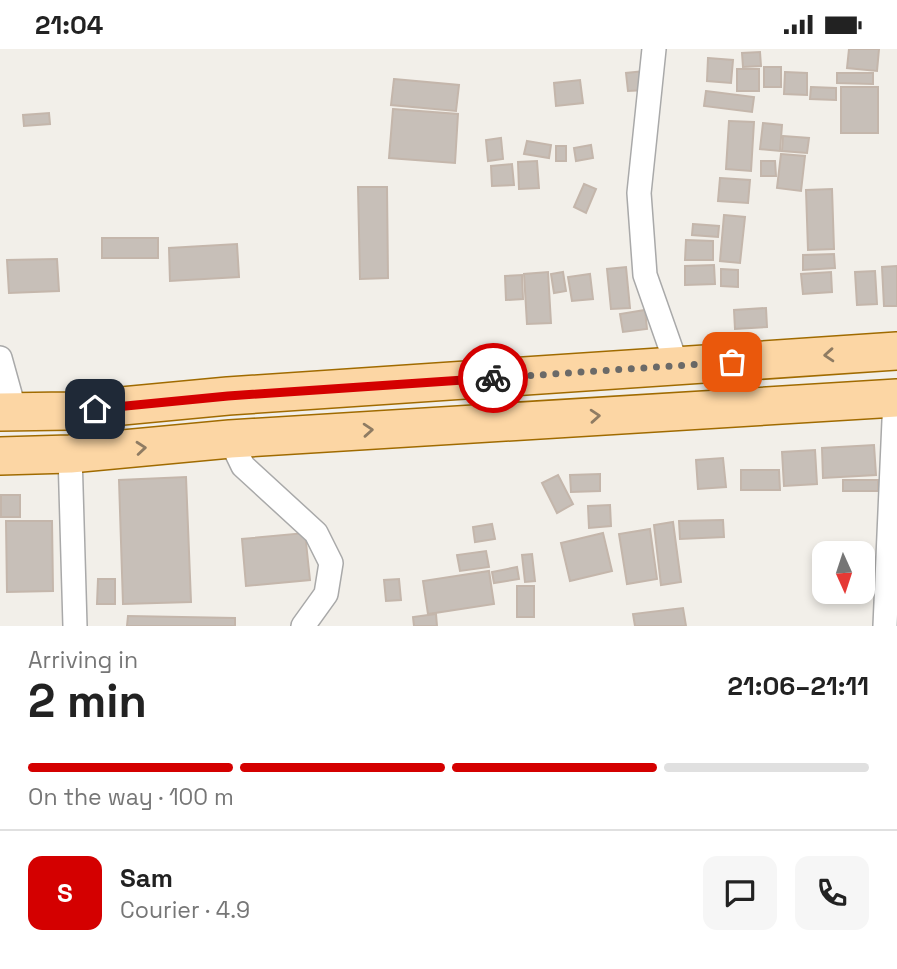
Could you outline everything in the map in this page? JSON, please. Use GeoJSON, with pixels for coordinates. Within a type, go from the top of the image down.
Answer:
{"type":"FeatureCollection","features":[{"type":"Feature","properties":{"kind":"main road"},"geometry":{"type":"LineString","coordinates":[[8,412],[69,411],[228,396],[897,351]]}},
{"type":"Feature","properties":{"kind":"main road"},"geometry":{"type":"LineString","coordinates":[[0,456],[69,454],[230,439],[896,398]]}},
{"type":"Feature","properties":{"kind":"street"},"geometry":{"type":"LineString","coordinates":[[654,49],[639,193],[645,275],[677,366]]}},
{"type":"Feature","properties":{"kind":"street"},"geometry":{"type":"LineString","coordinates":[[0,358],[8,412]]}},
{"type":"Feature","properties":{"kind":"street"},"geometry":{"type":"LineString","coordinates":[[885,626],[896,398]]}},
{"type":"Feature","properties":{"kind":"street"},"geometry":{"type":"LineString","coordinates":[[230,439],[243,465],[316,533],[331,563],[326,594],[303,626]]}},
{"type":"Feature","properties":{"kind":"street"},"geometry":{"type":"LineString","coordinates":[[69,454],[75,626]]}},
{"type":"Feature","properties":{"kind":"building"},"geometry":{"type":"Polygon","coordinates":[[[849,49],[879,49],[877,71],[847,68],[849,49]]]}},
{"type":"Feature","properties":{"kind":"building"},"geometry":{"type":"Polygon","coordinates":[[[760,52],[761,66],[743,67],[742,53],[760,52]]]}},
{"type":"Feature","properties":{"kind":"building"},"geometry":{"type":"Polygon","coordinates":[[[708,58],[733,60],[731,83],[707,81],[708,58]]]}},
{"type":"Feature","properties":{"kind":"building"},"geometry":{"type":"Polygon","coordinates":[[[764,67],[781,67],[781,87],[764,87],[764,67]]]}},
{"type":"Feature","properties":{"kind":"building"},"geometry":{"type":"Polygon","coordinates":[[[737,69],[759,69],[759,91],[737,91],[737,69]]]}},
{"type":"Feature","properties":{"kind":"building"},"geometry":{"type":"Polygon","coordinates":[[[644,71],[646,90],[628,91],[626,73],[644,71]]]}},
{"type":"Feature","properties":{"kind":"building"},"geometry":{"type":"Polygon","coordinates":[[[785,72],[807,73],[807,95],[784,94],[785,72]]]}},
{"type":"Feature","properties":{"kind":"building"},"geometry":{"type":"Polygon","coordinates":[[[837,73],[873,73],[873,84],[837,83],[837,73]]]}},
{"type":"Feature","properties":{"kind":"building"},"geometry":{"type":"Polygon","coordinates":[[[394,79],[459,85],[456,111],[391,105],[394,79]]]}},
{"type":"Feature","properties":{"kind":"building"},"geometry":{"type":"Polygon","coordinates":[[[580,80],[583,103],[556,106],[554,83],[580,80]]]}},
{"type":"Feature","properties":{"kind":"building"},"geometry":{"type":"Polygon","coordinates":[[[811,87],[836,88],[836,100],[810,99],[811,87]]]}},
{"type":"Feature","properties":{"kind":"building"},"geometry":{"type":"Polygon","coordinates":[[[841,87],[878,87],[878,133],[841,133],[841,87]]]}},
{"type":"Feature","properties":{"kind":"building"},"geometry":{"type":"Polygon","coordinates":[[[706,91],[754,97],[752,112],[704,106],[706,91]]]}},
{"type":"Feature","properties":{"kind":"building"},"geometry":{"type":"Polygon","coordinates":[[[393,109],[458,114],[455,163],[389,158],[393,109]]]}},
{"type":"Feature","properties":{"kind":"building"},"geometry":{"type":"Polygon","coordinates":[[[49,113],[50,124],[24,126],[23,115],[49,113]]]}},
{"type":"Feature","properties":{"kind":"building"},"geometry":{"type":"Polygon","coordinates":[[[729,121],[754,122],[751,171],[726,169],[729,121]]]}},
{"type":"Feature","properties":{"kind":"building"},"geometry":{"type":"Polygon","coordinates":[[[763,123],[782,125],[780,151],[760,149],[763,123]]]}},
{"type":"Feature","properties":{"kind":"building"},"geometry":{"type":"Polygon","coordinates":[[[783,136],[809,138],[807,153],[782,151],[783,136]]]}},
{"type":"Feature","properties":{"kind":"building"},"geometry":{"type":"Polygon","coordinates":[[[501,138],[503,159],[488,161],[486,140],[501,138]]]}},
{"type":"Feature","properties":{"kind":"building"},"geometry":{"type":"Polygon","coordinates":[[[527,141],[551,145],[549,158],[524,154],[527,141]]]}},
{"type":"Feature","properties":{"kind":"building"},"geometry":{"type":"Polygon","coordinates":[[[591,145],[593,158],[576,161],[574,148],[591,145]]]}},
{"type":"Feature","properties":{"kind":"building"},"geometry":{"type":"Polygon","coordinates":[[[556,146],[566,146],[566,161],[556,161],[556,146]]]}},
{"type":"Feature","properties":{"kind":"building"},"geometry":{"type":"Polygon","coordinates":[[[781,154],[805,156],[801,191],[777,188],[781,154]]]}},
{"type":"Feature","properties":{"kind":"building"},"geometry":{"type":"Polygon","coordinates":[[[537,161],[539,188],[519,189],[518,162],[537,161]]]}},
{"type":"Feature","properties":{"kind":"building"},"geometry":{"type":"Polygon","coordinates":[[[761,161],[775,161],[776,176],[761,176],[761,161]]]}},
{"type":"Feature","properties":{"kind":"building"},"geometry":{"type":"Polygon","coordinates":[[[512,164],[514,185],[492,186],[491,166],[512,164]]]}},
{"type":"Feature","properties":{"kind":"building"},"geometry":{"type":"Polygon","coordinates":[[[720,178],[750,180],[748,203],[718,201],[720,178]]]}},
{"type":"Feature","properties":{"kind":"building"},"geometry":{"type":"Polygon","coordinates":[[[584,184],[596,189],[586,213],[574,207],[584,184]]]}},
{"type":"Feature","properties":{"kind":"building"},"geometry":{"type":"Polygon","coordinates":[[[358,187],[387,187],[388,278],[360,279],[358,187]]]}},
{"type":"Feature","properties":{"kind":"building"},"geometry":{"type":"Polygon","coordinates":[[[832,189],[834,249],[808,250],[806,190],[832,189]]]}},
{"type":"Feature","properties":{"kind":"building"},"geometry":{"type":"Polygon","coordinates":[[[724,215],[745,217],[740,263],[720,261],[724,215]]]}},
{"type":"Feature","properties":{"kind":"building"},"geometry":{"type":"Polygon","coordinates":[[[693,224],[719,226],[718,237],[692,235],[693,224]]]}},
{"type":"Feature","properties":{"kind":"building"},"geometry":{"type":"Polygon","coordinates":[[[102,238],[158,238],[158,258],[102,258],[102,238]]]}},
{"type":"Feature","properties":{"kind":"building"},"geometry":{"type":"Polygon","coordinates":[[[686,240],[713,241],[713,260],[685,260],[686,240]]]}},
{"type":"Feature","properties":{"kind":"building"},"geometry":{"type":"Polygon","coordinates":[[[237,244],[239,277],[170,281],[169,248],[237,244]]]}},
{"type":"Feature","properties":{"kind":"building"},"geometry":{"type":"Polygon","coordinates":[[[834,254],[835,268],[803,270],[803,255],[834,254]]]}},
{"type":"Feature","properties":{"kind":"building"},"geometry":{"type":"Polygon","coordinates":[[[57,259],[59,291],[9,293],[7,260],[57,259]]]}},
{"type":"Feature","properties":{"kind":"building"},"geometry":{"type":"Polygon","coordinates":[[[714,265],[715,284],[685,285],[685,266],[714,265]]]}},
{"type":"Feature","properties":{"kind":"building"},"geometry":{"type":"Polygon","coordinates":[[[897,266],[897,306],[884,306],[882,267],[897,266]]]}},
{"type":"Feature","properties":{"kind":"building"},"geometry":{"type":"Polygon","coordinates":[[[626,267],[630,308],[611,309],[607,269],[626,267]]]}},
{"type":"Feature","properties":{"kind":"building"},"geometry":{"type":"Polygon","coordinates":[[[721,269],[738,270],[738,287],[721,286],[721,269]]]}},
{"type":"Feature","properties":{"kind":"building"},"geometry":{"type":"Polygon","coordinates":[[[875,271],[877,304],[857,305],[855,272],[875,271]]]}},
{"type":"Feature","properties":{"kind":"building"},"geometry":{"type":"Polygon","coordinates":[[[548,272],[551,323],[527,324],[524,274],[548,272]]]}},
{"type":"Feature","properties":{"kind":"building"},"geometry":{"type":"Polygon","coordinates":[[[563,272],[566,291],[554,293],[551,274],[563,272]]]}},
{"type":"Feature","properties":{"kind":"building"},"geometry":{"type":"Polygon","coordinates":[[[831,272],[832,292],[803,294],[801,274],[831,272]]]}},
{"type":"Feature","properties":{"kind":"building"},"geometry":{"type":"Polygon","coordinates":[[[590,274],[593,299],[572,301],[568,277],[590,274]]]}},
{"type":"Feature","properties":{"kind":"building"},"geometry":{"type":"Polygon","coordinates":[[[522,275],[523,299],[506,300],[505,276],[522,275]]]}},
{"type":"Feature","properties":{"kind":"building"},"geometry":{"type":"Polygon","coordinates":[[[766,308],[767,327],[735,329],[734,310],[766,308]]]}},
{"type":"Feature","properties":{"kind":"building"},"geometry":{"type":"Polygon","coordinates":[[[645,310],[647,329],[623,332],[620,314],[645,310]]]}},
{"type":"Feature","properties":{"kind":"building"},"geometry":{"type":"Polygon","coordinates":[[[874,445],[876,475],[823,478],[822,448],[874,445]]]}},
{"type":"Feature","properties":{"kind":"building"},"geometry":{"type":"Polygon","coordinates":[[[815,450],[817,484],[784,486],[782,452],[815,450]]]}},
{"type":"Feature","properties":{"kind":"building"},"geometry":{"type":"Polygon","coordinates":[[[723,458],[726,487],[698,489],[696,460],[723,458]]]}},
{"type":"Feature","properties":{"kind":"building"},"geometry":{"type":"Polygon","coordinates":[[[741,470],[779,470],[780,490],[741,490],[741,470]]]}},
{"type":"Feature","properties":{"kind":"building"},"geometry":{"type":"Polygon","coordinates":[[[600,474],[600,491],[571,492],[570,475],[600,474]]]}},
{"type":"Feature","properties":{"kind":"building"},"geometry":{"type":"Polygon","coordinates":[[[558,475],[573,504],[557,513],[542,483],[558,475]]]}},
{"type":"Feature","properties":{"kind":"building"},"geometry":{"type":"Polygon","coordinates":[[[186,477],[191,602],[123,604],[119,480],[186,477]]]}},
{"type":"Feature","properties":{"kind":"building"},"geometry":{"type":"Polygon","coordinates":[[[843,480],[878,480],[878,491],[843,491],[843,480]]]}},
{"type":"Feature","properties":{"kind":"building"},"geometry":{"type":"Polygon","coordinates":[[[1,495],[20,495],[20,517],[1,517],[1,495]]]}},
{"type":"Feature","properties":{"kind":"building"},"geometry":{"type":"Polygon","coordinates":[[[610,505],[611,526],[589,528],[588,506],[610,505]]]}},
{"type":"Feature","properties":{"kind":"building"},"geometry":{"type":"Polygon","coordinates":[[[723,520],[724,537],[680,539],[679,521],[723,520]]]}},
{"type":"Feature","properties":{"kind":"building"},"geometry":{"type":"Polygon","coordinates":[[[6,521],[52,521],[53,591],[7,592],[6,521]]]}},
{"type":"Feature","properties":{"kind":"building"},"geometry":{"type":"Polygon","coordinates":[[[673,522],[681,582],[661,585],[654,525],[673,522]]]}},
{"type":"Feature","properties":{"kind":"building"},"geometry":{"type":"Polygon","coordinates":[[[492,524],[495,539],[475,542],[473,527],[492,524]]]}},
{"type":"Feature","properties":{"kind":"building"},"geometry":{"type":"Polygon","coordinates":[[[650,529],[657,579],[627,584],[619,534],[650,529]]]}},
{"type":"Feature","properties":{"kind":"building"},"geometry":{"type":"Polygon","coordinates":[[[305,533],[310,580],[246,586],[242,539],[305,533]]]}},
{"type":"Feature","properties":{"kind":"building"},"geometry":{"type":"Polygon","coordinates":[[[603,533],[612,571],[570,581],[561,543],[603,533]]]}},
{"type":"Feature","properties":{"kind":"building"},"geometry":{"type":"Polygon","coordinates":[[[486,551],[489,567],[460,571],[457,555],[486,551]]]}},
{"type":"Feature","properties":{"kind":"building"},"geometry":{"type":"Polygon","coordinates":[[[532,554],[535,581],[525,582],[522,555],[532,554]]]}},
{"type":"Feature","properties":{"kind":"building"},"geometry":{"type":"Polygon","coordinates":[[[517,567],[519,579],[494,583],[492,572],[517,567]]]}},
{"type":"Feature","properties":{"kind":"building"},"geometry":{"type":"Polygon","coordinates":[[[489,571],[494,604],[428,614],[423,581],[489,571]]]}},
{"type":"Feature","properties":{"kind":"building"},"geometry":{"type":"Polygon","coordinates":[[[98,579],[115,579],[115,604],[97,604],[98,579]]]}},
{"type":"Feature","properties":{"kind":"building"},"geometry":{"type":"Polygon","coordinates":[[[399,579],[401,600],[386,601],[384,580],[399,579]]]}},
{"type":"Feature","properties":{"kind":"building"},"geometry":{"type":"Polygon","coordinates":[[[517,586],[534,586],[534,617],[517,617],[517,586]]]}},
{"type":"Feature","properties":{"kind":"building"},"geometry":{"type":"Polygon","coordinates":[[[683,608],[686,626],[635,626],[633,614],[683,608]]]}},
{"type":"Feature","properties":{"kind":"building"},"geometry":{"type":"Polygon","coordinates":[[[436,614],[437,626],[414,626],[413,617],[436,614]]]}},
{"type":"Feature","properties":{"kind":"building"},"geometry":{"type":"Polygon","coordinates":[[[128,616],[235,618],[235,626],[127,626],[128,616]]]}},
{"type":"Feature","properties":{"kind":"way so far"},"geometry":{"type":"LineString","coordinates":[[493,378],[732,362]]}},
{"type":"Feature","properties":{"kind":"route"},"geometry":{"type":"LineString","coordinates":[[95,409],[228,396],[493,378]]}}]}
